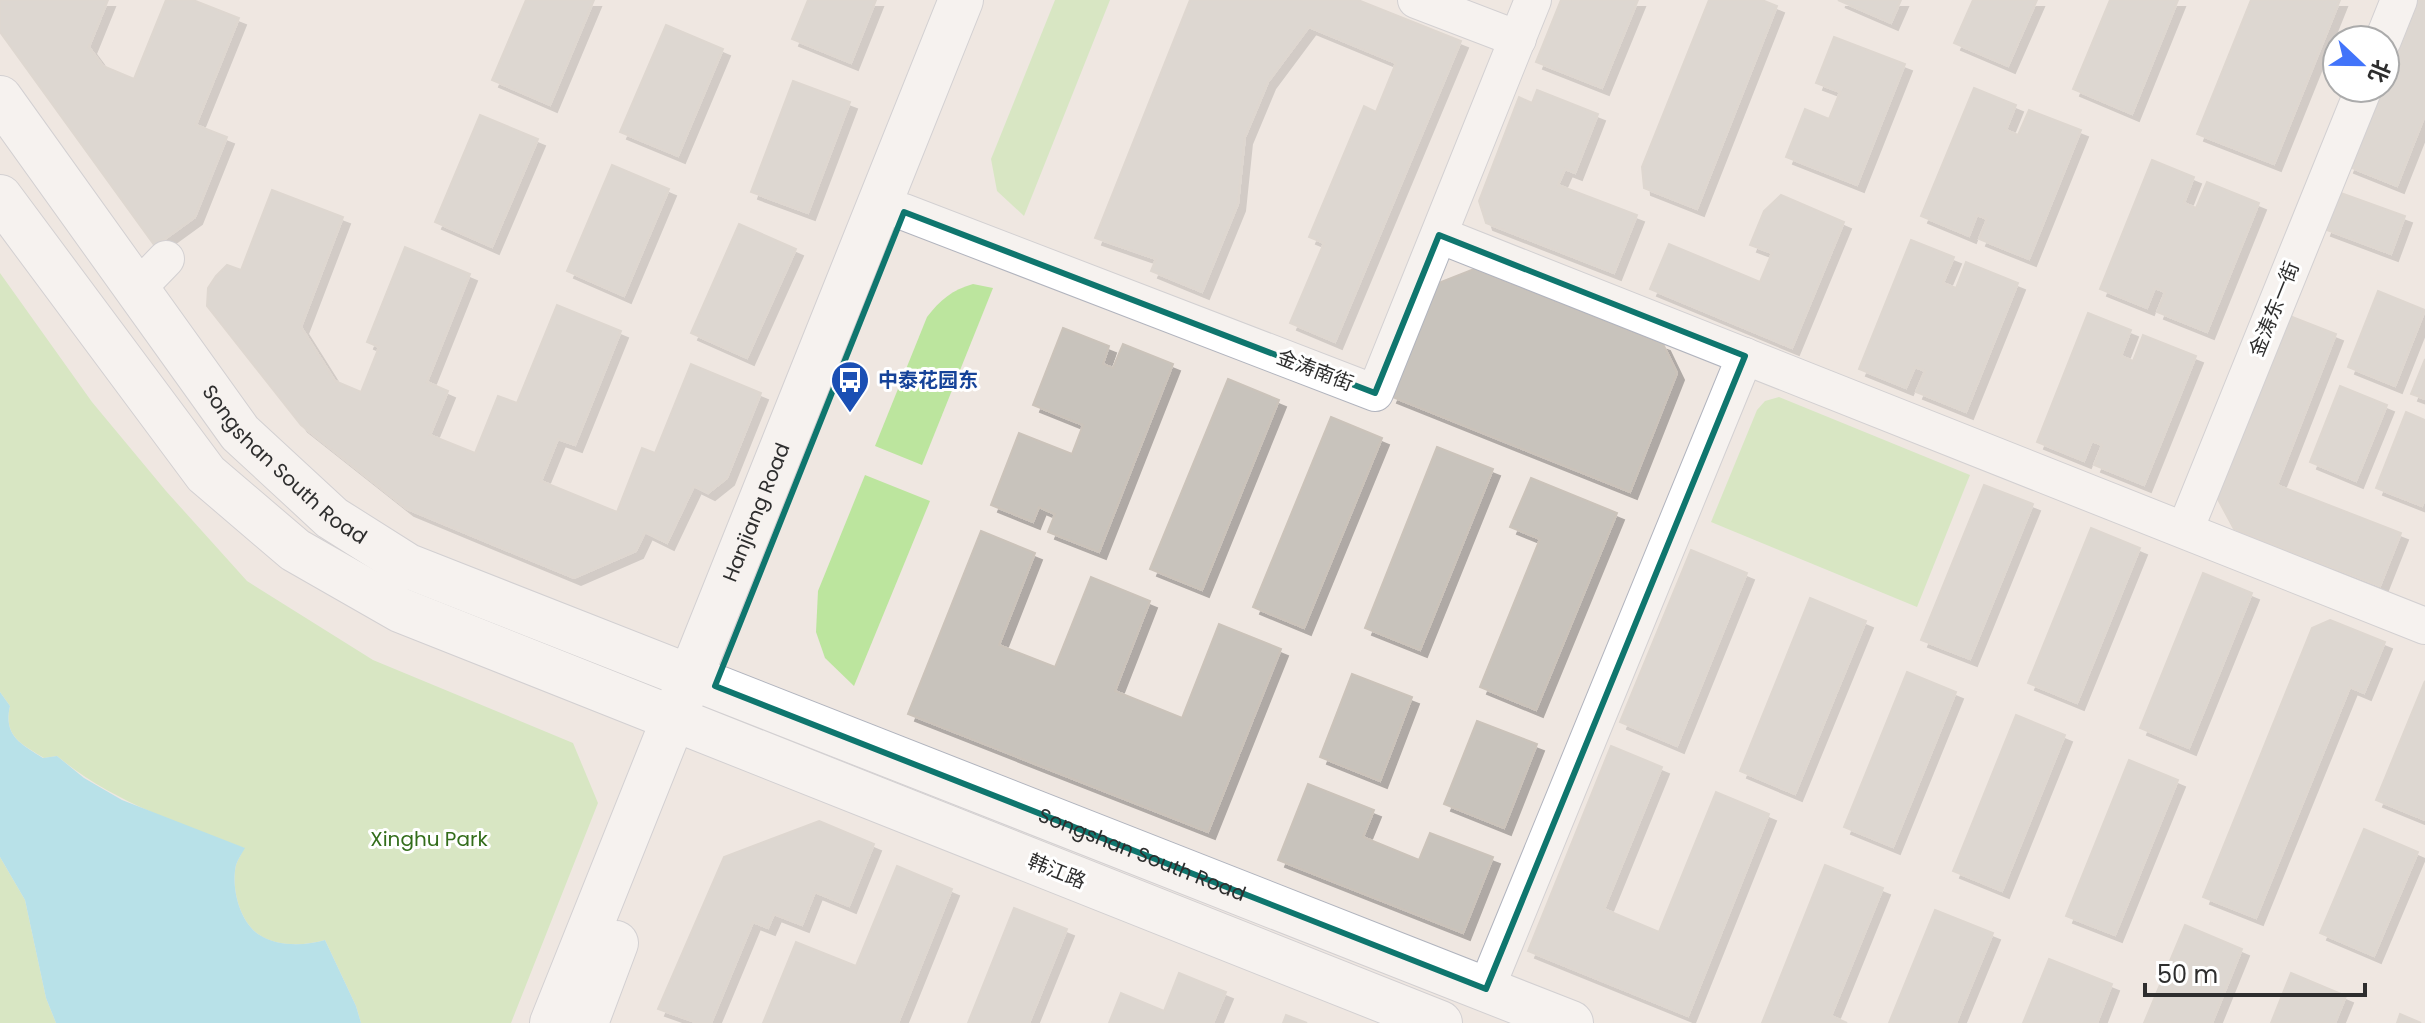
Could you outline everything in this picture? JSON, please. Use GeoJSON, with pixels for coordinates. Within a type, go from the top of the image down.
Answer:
{"type":"FeatureCollection","features":[{"type":"Feature","properties":{"kind":"street","name":"Hanjiang Road"},"geometry":{"type":"LineString","coordinates":[[703,681],[961,0]]}},
{"type":"Feature","properties":{"kind":"street","name":"Hanjiang Road"},"geometry":{"type":"LineString","coordinates":[[552,1023],[686,723],[904,212],[989,0]]}},
{"type":"Feature","properties":{"kind":"street"},"geometry":{"type":"LineString","coordinates":[[1416,0],[1518,39]]}},
{"type":"Feature","properties":{"kind":"street","name":"金涛南街"},"geometry":{"type":"LineString","coordinates":[[904,212],[1375,393],[1533,0]]}},
{"type":"Feature","properties":{"kind":"street"},"geometry":{"type":"LineString","coordinates":[[2389,24],[2399,0]]}},
{"type":"Feature","properties":{"kind":"street","name":"Songshan South Road"},"geometry":{"type":"LineString","coordinates":[[0,98],[151,274],[240,433],[332,518],[408,566],[1571,1023]]}},
{"type":"Feature","properties":{"kind":"street","name":"金涛东一街"},"geometry":{"type":"LineString","coordinates":[[2185,530],[2358,104]]}},
{"type":"Feature","properties":{"kind":"street"},"geometry":{"type":"LineString","coordinates":[[0,197],[206,474],[295,550],[400,610],[686,723]]}},
{"type":"Feature","properties":{"kind":"street"},"geometry":{"type":"LineString","coordinates":[[1439,235],[2425,626]]}},
{"type":"Feature","properties":{"kind":"street"},"geometry":{"type":"LineString","coordinates":[[1486,989],[1745,356]]}},
{"type":"Feature","properties":{"kind":"street","name":"Hanjiang Road"},"geometry":{"type":"LineString","coordinates":[[586,1023],[686,723]]}},
{"type":"Feature","properties":{"kind":"street","name":"韩江路"},"geometry":{"type":"LineString","coordinates":[[686,723],[1440,1023]]}},
{"type":"Feature","properties":{"kind":"highlighted area"},"geometry":{"type":"Polygon","coordinates":[[[904,212],[1375,393],[1439,235],[1745,356],[1486,989],[715,686],[904,212]]]}},
{"type":"Feature","properties":{"kind":"green space"},"geometry":{"type":"Polygon","coordinates":[[[1055,0],[1110,0],[1024,216],[997,191],[991,159],[1055,0]]]}},
{"type":"Feature","properties":{"kind":"green space","name":"Xinghu Park"},"geometry":{"type":"Polygon","coordinates":[[[0,273],[92,402],[247,581],[373,660],[573,743],[598,803],[511,1023],[361,1023],[325,940],[282,943],[265,938],[251,928],[241,912],[235,883],[236,865],[244,848],[124,799],[57,756],[44,758],[16,738],[9,725],[10,706],[0,692],[0,273]]]}},
{"type":"Feature","properties":{"kind":"green space"},"geometry":{"type":"Polygon","coordinates":[[[973,284],[993,288],[922,465],[875,446],[927,317],[947,296],[973,284]]]}},
{"type":"Feature","properties":{"kind":"green space"},"geometry":{"type":"Polygon","coordinates":[[[1779,397],[1970,475],[1917,607],[1711,522],[1757,410],[1765,401],[1779,397]]]}},
{"type":"Feature","properties":{"kind":"green space"},"geometry":{"type":"Polygon","coordinates":[[[865,475],[930,501],[854,686],[825,658],[816,632],[818,591],[865,475]]]}},
{"type":"Feature","properties":{"kind":"green space"},"geometry":{"type":"Polygon","coordinates":[[[0,857],[25,900],[46,998],[56,1023],[0,1023],[0,857]]]}},
{"type":"Feature","properties":{"kind":"water"},"geometry":{"type":"Polygon","coordinates":[[[0,692],[10,706],[9,725],[12,732],[35,753],[43,758],[57,756],[84,778],[122,800],[245,848],[236,865],[235,883],[241,912],[251,928],[266,938],[282,943],[325,940],[361,1023],[56,1023],[46,998],[25,900],[0,857],[0,692]]]}},
{"type":"Feature","properties":{"kind":"building"},"geometry":{"type":"Polygon","coordinates":[[[0,0],[108,0],[89,47],[103,66],[134,79],[166,0],[193,0],[239,18],[196,125],[227,137],[195,217],[155,246],[0,32],[0,0]]]}},
{"type":"Feature","properties":{"kind":"building"},"geometry":{"type":"Polygon","coordinates":[[[526,0],[594,0],[550,105],[492,80],[526,0]]]}},
{"type":"Feature","properties":{"kind":"building"},"geometry":{"type":"Polygon","coordinates":[[[808,0],[876,0],[851,63],[792,39],[808,0]]]}},
{"type":"Feature","properties":{"kind":"building"},"geometry":{"type":"Polygon","coordinates":[[[1190,0],[1358,0],[1461,41],[1335,342],[1290,323],[1324,243],[1309,237],[1364,106],[1376,112],[1396,63],[1309,27],[1268,82],[1245,137],[1238,204],[1202,292],[1151,271],[1156,259],[1095,238],[1190,0]]]}},
{"type":"Feature","properties":{"kind":"building"},"geometry":{"type":"Polygon","coordinates":[[[1561,0],[1638,0],[1602,88],[1536,62],[1561,0]]]}},
{"type":"Feature","properties":{"kind":"building"},"geometry":{"type":"Polygon","coordinates":[[[1709,0],[1762,0],[1777,6],[1697,209],[1644,188],[1642,167],[1709,0]]]}},
{"type":"Feature","properties":{"kind":"building"},"geometry":{"type":"Polygon","coordinates":[[[1838,0],[1901,0],[1891,23],[1838,0]]]}},
{"type":"Feature","properties":{"kind":"building"},"geometry":{"type":"Polygon","coordinates":[[[1973,0],[2037,0],[2008,66],[1954,43],[1973,0]]]}},
{"type":"Feature","properties":{"kind":"building"},"geometry":{"type":"Polygon","coordinates":[[[2110,0],[2178,0],[2132,114],[2073,89],[2110,0]]]}},
{"type":"Feature","properties":{"kind":"building"},"geometry":{"type":"Polygon","coordinates":[[[2251,0],[2340,0],[2330,24],[2321,24],[2321,47],[2274,164],[2197,134],[2251,0]]]}},
{"type":"Feature","properties":{"kind":"building"},"geometry":{"type":"Polygon","coordinates":[[[2413,0],[2425,0],[2425,115],[2397,186],[2347,166],[2372,104],[2401,104],[2401,30],[2413,0]]]}},
{"type":"Feature","properties":{"kind":"building"},"geometry":{"type":"Polygon","coordinates":[[[666,25],[723,49],[678,156],[620,132],[666,25]]]}},
{"type":"Feature","properties":{"kind":"building"},"geometry":{"type":"Polygon","coordinates":[[[1834,37],[1905,64],[1857,185],[1786,157],[1805,109],[1829,119],[1840,92],[1816,83],[1834,37]]]}},
{"type":"Feature","properties":{"kind":"building"},"geometry":{"type":"Polygon","coordinates":[[[793,81],[850,102],[808,213],[751,192],[793,81]]]}},
{"type":"Feature","properties":{"kind":"building"},"geometry":{"type":"Polygon","coordinates":[[[1974,88],[2016,105],[2006,130],[2018,135],[2029,110],[2081,130],[2029,259],[1979,239],[1987,219],[1977,215],[1969,236],[1921,216],[1974,88]]]}},
{"type":"Feature","properties":{"kind":"building"},"geometry":{"type":"Polygon","coordinates":[[[1537,90],[1598,114],[1575,173],[1565,169],[1558,185],[1637,215],[1614,273],[1486,223],[1479,201],[1519,97],[1532,103],[1537,90]]]}},
{"type":"Feature","properties":{"kind":"building"},"geometry":{"type":"Polygon","coordinates":[[[480,115],[538,139],[492,247],[435,222],[480,115]]]}},
{"type":"Feature","properties":{"kind":"building"},"geometry":{"type":"Polygon","coordinates":[[[2152,160],[2194,177],[2184,203],[2196,208],[2207,182],[2259,203],[2207,332],[2157,312],[2165,292],[2155,288],[2147,308],[2100,289],[2152,160]]]}},
{"type":"Feature","properties":{"kind":"building"},"geometry":{"type":"Polygon","coordinates":[[[612,165],[669,189],[624,296],[567,271],[612,165]]]}},
{"type":"Feature","properties":{"kind":"building"},"geometry":{"type":"Polygon","coordinates":[[[272,190],[343,217],[301,327],[335,381],[361,392],[379,347],[367,342],[405,247],[470,274],[427,382],[448,391],[430,435],[475,453],[498,396],[517,403],[557,305],[621,331],[575,445],[558,439],[541,481],[617,512],[642,448],[655,453],[691,364],[761,393],[727,478],[708,493],[694,486],[667,543],[645,532],[636,551],[574,578],[407,509],[301,425],[207,306],[208,288],[216,276],[227,265],[241,270],[272,190]]]}},
{"type":"Feature","properties":{"kind":"building"},"geometry":{"type":"Polygon","coordinates":[[[2338,192],[2405,216],[2391,254],[2324,229],[2338,192]]]}},
{"type":"Feature","properties":{"kind":"building"},"geometry":{"type":"Polygon","coordinates":[[[1781,195],[1844,222],[1792,348],[1650,289],[1669,244],[1760,282],[1772,253],[1750,245],[1764,211],[1781,195]]]}},
{"type":"Feature","properties":{"kind":"building"},"geometry":{"type":"Polygon","coordinates":[[[739,224],[796,249],[747,358],[691,333],[739,224]]]}},
{"type":"Feature","properties":{"kind":"building"},"geometry":{"type":"Polygon","coordinates":[[[1911,240],[1954,257],[1943,283],[1956,288],[1966,262],[2018,283],[1966,412],[1916,392],[1925,371],[1915,367],[1906,388],[1859,369],[1911,240]]]}},
{"type":"Feature","properties":{"kind":"building"},"geometry":{"type":"Polygon","coordinates":[[[1474,269],[1663,344],[1677,373],[1630,492],[1390,396],[1436,284],[1474,269]]]}},
{"type":"Feature","properties":{"kind":"building"},"geometry":{"type":"Polygon","coordinates":[[[2378,291],[2425,310],[2395,386],[2348,367],[2378,291]]]}},
{"type":"Feature","properties":{"kind":"building"},"geometry":{"type":"Polygon","coordinates":[[[2088,313],[2131,330],[2121,356],[2133,361],[2143,335],[2196,356],[2144,485],[2094,465],[2102,445],[2092,441],[2084,461],[2037,442],[2088,313]]]}},
{"type":"Feature","properties":{"kind":"building"},"geometry":{"type":"Polygon","coordinates":[[[2282,313],[2336,334],[2277,485],[2401,533],[2380,586],[2234,529],[2213,490],[2282,313]]]}},
{"type":"Feature","properties":{"kind":"building"},"geometry":{"type":"Polygon","coordinates":[[[1063,328],[1109,346],[1103,364],[1113,368],[1123,344],[1173,364],[1099,552],[1048,532],[1055,514],[1039,507],[1033,522],[991,505],[1019,433],[1072,454],[1083,425],[1033,405],[1063,328]]]}},
{"type":"Feature","properties":{"kind":"building"},"geometry":{"type":"Polygon","coordinates":[[[2425,359],[2425,399],[2411,394],[2425,359]]]}},
{"type":"Feature","properties":{"kind":"building"},"geometry":{"type":"Polygon","coordinates":[[[1228,379],[1279,400],[1202,590],[1150,569],[1228,379]]]}},
{"type":"Feature","properties":{"kind":"building"},"geometry":{"type":"Polygon","coordinates":[[[2340,386],[2387,405],[2356,481],[2310,462],[2340,386]]]}},
{"type":"Feature","properties":{"kind":"building"},"geometry":{"type":"Polygon","coordinates":[[[2406,412],[2425,420],[2425,499],[2422,506],[2376,488],[2406,412]]]}},
{"type":"Feature","properties":{"kind":"building"},"geometry":{"type":"Polygon","coordinates":[[[1331,417],[1382,438],[1304,628],[1253,607],[1331,417]]]}},
{"type":"Feature","properties":{"kind":"building"},"geometry":{"type":"Polygon","coordinates":[[[1437,447],[1493,469],[1420,650],[1365,628],[1437,447]]]}},
{"type":"Feature","properties":{"kind":"building"},"geometry":{"type":"Polygon","coordinates":[[[1531,478],[1617,513],[1536,710],[1480,687],[1540,539],[1510,527],[1531,478]]]}},
{"type":"Feature","properties":{"kind":"building"},"geometry":{"type":"Polygon","coordinates":[[[1984,485],[2033,504],[1970,659],[1921,640],[1984,485]]]}},
{"type":"Feature","properties":{"kind":"building"},"geometry":{"type":"Polygon","coordinates":[[[2091,528],[2140,548],[2077,703],[2028,683],[2091,528]]]}},
{"type":"Feature","properties":{"kind":"building"},"geometry":{"type":"Polygon","coordinates":[[[981,531],[1035,553],[999,645],[1055,667],[1091,577],[1150,601],[1115,691],[1182,718],[1219,624],[1281,649],[1208,832],[908,714],[981,531]]]}},
{"type":"Feature","properties":{"kind":"building"},"geometry":{"type":"Polygon","coordinates":[[[1691,550],[1747,573],[1677,746],[1620,722],[1691,550]]]}},
{"type":"Feature","properties":{"kind":"building"},"geometry":{"type":"Polygon","coordinates":[[[2203,573],[2252,593],[2189,748],[2140,728],[2203,573]]]}},
{"type":"Feature","properties":{"kind":"building"},"geometry":{"type":"Polygon","coordinates":[[[1810,598],[1866,621],[1795,794],[1740,771],[1810,598]]]}},
{"type":"Feature","properties":{"kind":"building"},"geometry":{"type":"Polygon","coordinates":[[[2330,620],[2385,642],[2364,693],[2350,687],[2256,918],[2203,897],[2312,628],[2330,620]]]}},
{"type":"Feature","properties":{"kind":"building"},"geometry":{"type":"Polygon","coordinates":[[[1907,672],[1956,692],[1893,847],[1844,827],[1907,672]]]}},
{"type":"Feature","properties":{"kind":"building"},"geometry":{"type":"Polygon","coordinates":[[[1352,674],[1412,697],[1380,781],[1320,757],[1352,674]]]}},
{"type":"Feature","properties":{"kind":"building"},"geometry":{"type":"Polygon","coordinates":[[[2425,681],[2425,820],[2376,800],[2425,681]]]}},
{"type":"Feature","properties":{"kind":"building"},"geometry":{"type":"Polygon","coordinates":[[[2016,715],[2065,735],[2002,891],[1953,871],[2016,715]]]}},
{"type":"Feature","properties":{"kind":"building"},"geometry":{"type":"Polygon","coordinates":[[[1477,721],[1537,744],[1504,828],[1444,804],[1477,721]]]}},
{"type":"Feature","properties":{"kind":"building"},"geometry":{"type":"Polygon","coordinates":[[[1611,746],[1662,767],[1604,909],[1659,932],[1716,792],[1769,814],[1688,1016],[1528,951],[1611,746]]]}},
{"type":"Feature","properties":{"kind":"building"},"geometry":{"type":"Polygon","coordinates":[[[2129,760],[2178,780],[2115,935],[2066,916],[2129,760]]]}},
{"type":"Feature","properties":{"kind":"building"},"geometry":{"type":"Polygon","coordinates":[[[1308,784],[1374,810],[1363,837],[1419,860],[1430,833],[1493,857],[1463,933],[1278,860],[1308,784]]]}},
{"type":"Feature","properties":{"kind":"building"},"geometry":{"type":"Polygon","coordinates":[[[819,821],[874,844],[849,906],[815,892],[802,925],[774,914],[768,928],[753,922],[711,1023],[698,1023],[658,1009],[724,857],[819,821]]]}},
{"type":"Feature","properties":{"kind":"building"},"geometry":{"type":"Polygon","coordinates":[[[2364,829],[2418,852],[2374,956],[2320,933],[2364,829]]]}},
{"type":"Feature","properties":{"kind":"building"},"geometry":{"type":"Polygon","coordinates":[[[1825,865],[1883,888],[1831,1016],[1847,1023],[1762,1023],[1825,865]]]}},
{"type":"Feature","properties":{"kind":"building"},"geometry":{"type":"Polygon","coordinates":[[[897,866],[952,889],[898,1023],[763,1023],[796,942],[856,966],[897,866]]]}},
{"type":"Feature","properties":{"kind":"building"},"geometry":{"type":"Polygon","coordinates":[[[1014,908],[1067,929],[1029,1023],[968,1023],[1014,908]]]}},
{"type":"Feature","properties":{"kind":"building"},"geometry":{"type":"Polygon","coordinates":[[[1935,910],[1993,933],[1956,1023],[1889,1023],[1935,910]]]}},
{"type":"Feature","properties":{"kind":"building"},"geometry":{"type":"Polygon","coordinates":[[[2185,925],[2242,949],[2212,1023],[2144,1023],[2185,925]]]}},
{"type":"Feature","properties":{"kind":"building"},"geometry":{"type":"Polygon","coordinates":[[[2049,959],[2112,984],[2097,1023],[2023,1023],[2049,959]]]}},
{"type":"Feature","properties":{"kind":"building"},"geometry":{"type":"Polygon","coordinates":[[[1179,973],[1226,992],[1213,1023],[1109,1023],[1121,993],[1164,1011],[1179,973]]]}},
{"type":"Feature","properties":{"kind":"building"},"geometry":{"type":"Polygon","coordinates":[[[2291,973],[2346,996],[2335,1023],[2271,1023],[2291,973]]]}},
{"type":"Feature","properties":{"kind":"building"},"geometry":{"type":"Polygon","coordinates":[[[2400,1014],[2421,1023],[2397,1023],[2400,1014]]]}},
{"type":"Feature","properties":{"kind":"building"},"geometry":{"type":"Polygon","coordinates":[[[1286,1015],[1307,1023],[1283,1023],[1286,1015]]]}},
{"type":"Feature","properties":{"kind":"place","name":"中泰花园东"},"geometry":{"type":"Point","coordinates":[850,414]}}]}
